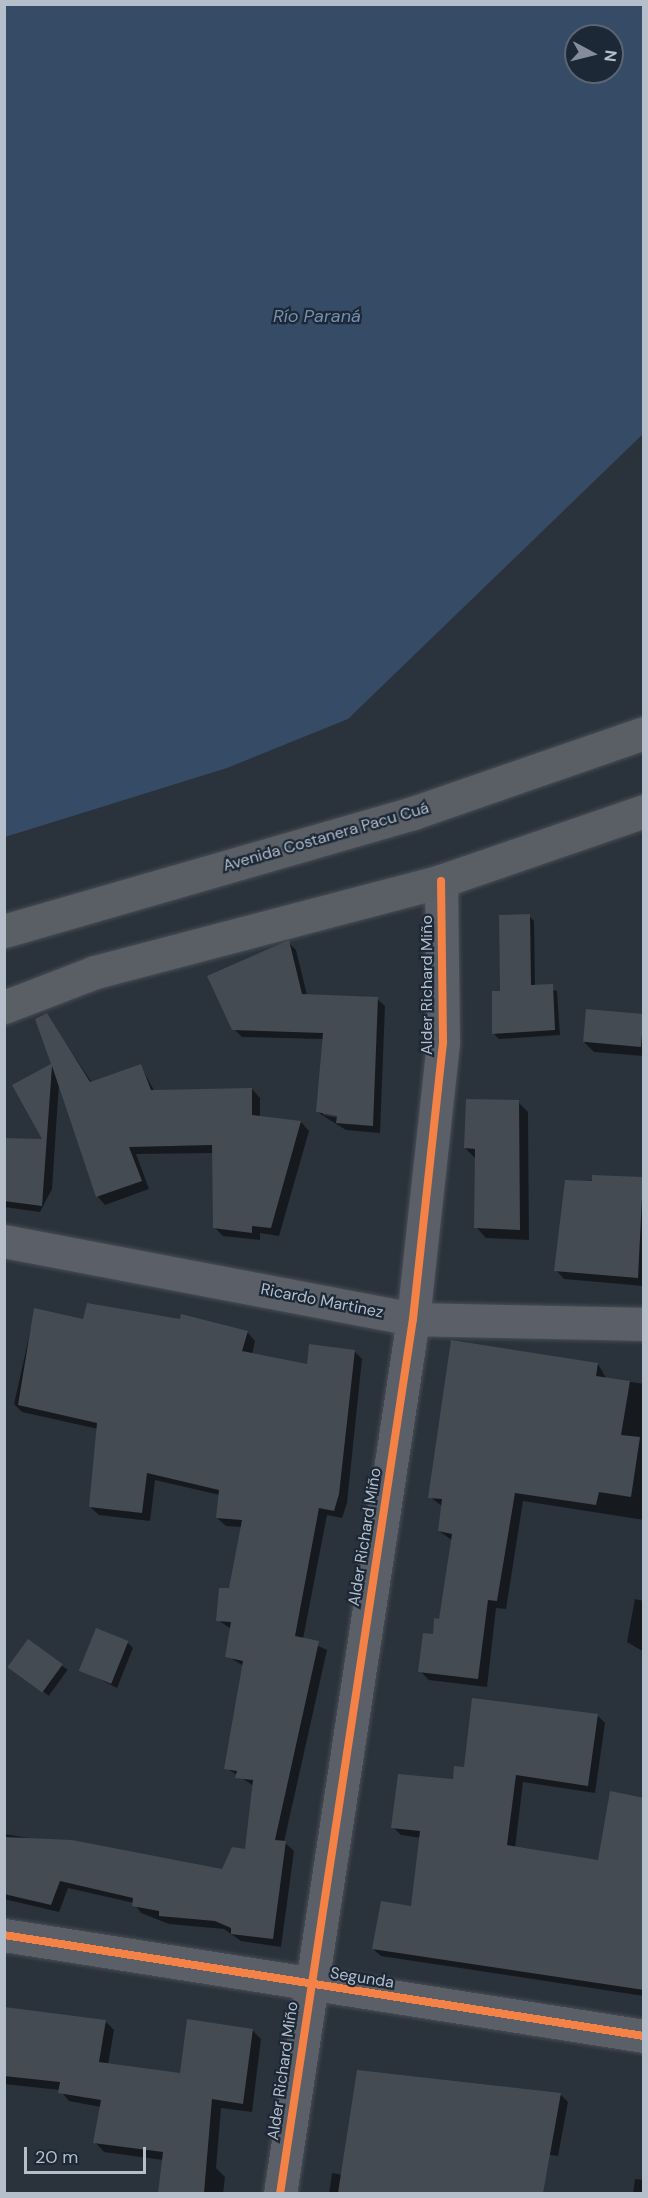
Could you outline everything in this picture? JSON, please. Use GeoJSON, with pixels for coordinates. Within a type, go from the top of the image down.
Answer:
{"type":"FeatureCollection","features":[{"type":"Feature","properties":{"kind":"main road","name":"Avenida Costanera Pacu Cuá"},"geometry":{"type":"LineString","coordinates":[[4,931],[413,813],[644,733]]}},
{"type":"Feature","properties":{"kind":"main road"},"geometry":{"type":"LineString","coordinates":[[4,1007],[95,972],[441,881],[644,812]]}},
{"type":"Feature","properties":{"kind":"street","name":"Alder Richard Miño"},"geometry":{"type":"LineString","coordinates":[[280,2193],[310,1983],[413,1318],[443,1042],[441,881]]}},
{"type":"Feature","properties":{"kind":"street","name":"Ricardo Martinez"},"geometry":{"type":"LineString","coordinates":[[4,1241],[413,1318],[644,1324]]}},
{"type":"Feature","properties":{"kind":"street","name":"Segunda"},"geometry":{"type":"LineString","coordinates":[[4,1935],[644,2036]]}},
{"type":"Feature","properties":{"kind":"water","name":"Río Paraná"},"geometry":{"type":"Polygon","coordinates":[[[5,4],[643,5],[644,433],[348,719],[227,768],[5,837],[5,4]]]}},
{"type":"Feature","properties":{"kind":"building"},"geometry":{"type":"Polygon","coordinates":[[[530,914],[531,985],[553,984],[555,1030],[492,1034],[492,991],[500,991],[499,915],[530,914]]]}},
{"type":"Feature","properties":{"kind":"building"},"geometry":{"type":"Polygon","coordinates":[[[289,940],[302,994],[378,997],[373,1126],[336,1123],[337,1116],[316,1112],[323,1033],[232,1030],[207,976],[289,940]]]}},
{"type":"Feature","properties":{"kind":"building"},"geometry":{"type":"Polygon","coordinates":[[[586,1009],[644,1014],[641,1047],[583,1042],[586,1009]]]}},
{"type":"Feature","properties":{"kind":"building"},"geometry":{"type":"Polygon","coordinates":[[[47,1013],[90,1082],[141,1064],[151,1090],[252,1088],[252,1115],[301,1121],[271,1228],[252,1226],[252,1233],[213,1228],[212,1145],[129,1147],[142,1181],[96,1197],[52,1066],[42,1206],[4,1201],[4,1138],[42,1139],[12,1085],[51,1064],[35,1019],[47,1013]]]}},
{"type":"Feature","properties":{"kind":"building"},"geometry":{"type":"Polygon","coordinates":[[[466,1099],[519,1100],[520,1230],[474,1228],[475,1149],[464,1148],[466,1099]]]}},
{"type":"Feature","properties":{"kind":"building"},"geometry":{"type":"Polygon","coordinates":[[[592,1175],[643,1177],[638,1278],[554,1271],[565,1180],[592,1181],[592,1175]]]}},
{"type":"Feature","properties":{"kind":"building"},"geometry":{"type":"Polygon","coordinates":[[[87,1303],[180,1319],[181,1314],[248,1331],[242,1351],[307,1364],[309,1344],[355,1350],[339,1494],[334,1511],[319,1508],[295,1636],[319,1641],[275,1840],[286,1841],[273,1939],[231,1934],[231,1928],[215,1921],[159,1916],[159,1911],[132,1906],[133,1898],[60,1881],[51,1905],[4,1894],[4,1837],[72,1840],[222,1869],[232,1847],[245,1849],[253,1780],[235,1778],[237,1771],[224,1769],[243,1661],[225,1657],[231,1622],[216,1621],[219,1588],[229,1588],[242,1520],[216,1518],[219,1490],[147,1473],[142,1513],[89,1507],[97,1423],[18,1405],[34,1308],[83,1319],[87,1303]]]}},
{"type":"Feature","properties":{"kind":"building"},"geometry":{"type":"Polygon","coordinates":[[[451,1340],[598,1363],[596,1376],[630,1381],[621,1435],[640,1437],[631,1497],[599,1492],[596,1505],[515,1493],[497,1601],[488,1600],[478,1679],[418,1672],[423,1633],[433,1634],[434,1618],[439,1619],[452,1534],[438,1531],[442,1499],[428,1498],[451,1340]]]}},
{"type":"Feature","properties":{"kind":"building"},"geometry":{"type":"Polygon","coordinates":[[[96,1628],[128,1641],[111,1684],[79,1671],[96,1628]]]}},
{"type":"Feature","properties":{"kind":"building"},"geometry":{"type":"Polygon","coordinates":[[[28,1639],[63,1664],[42,1693],[7,1667],[28,1639]]]}},
{"type":"Feature","properties":{"kind":"building"},"geometry":{"type":"Polygon","coordinates":[[[472,1698],[598,1714],[588,1786],[516,1775],[507,1845],[598,1860],[610,1791],[644,1798],[644,1990],[372,1949],[381,1901],[411,1906],[420,1831],[391,1828],[398,1774],[453,1779],[454,1766],[464,1767],[472,1698]]]}},
{"type":"Feature","properties":{"kind":"building"},"geometry":{"type":"Polygon","coordinates":[[[4,2007],[106,2020],[99,2062],[180,2073],[187,2019],[253,2029],[243,2104],[212,2099],[204,2193],[158,2193],[163,2152],[93,2143],[101,2100],[58,2093],[60,2082],[4,2076],[4,2007]]]}},
{"type":"Feature","properties":{"kind":"building"},"geometry":{"type":"Polygon","coordinates":[[[357,2070],[561,2093],[543,2193],[338,2193],[357,2070]]]}},
{"type":"Feature","properties":{"kind":"cycle path"},"geometry":{"type":"LineString","coordinates":[[280,2194],[413,1319],[443,1042],[441,881]]}},
{"type":"Feature","properties":{"kind":"cycle path"},"geometry":{"type":"LineString","coordinates":[[4,1935],[644,2036]]}}]}
